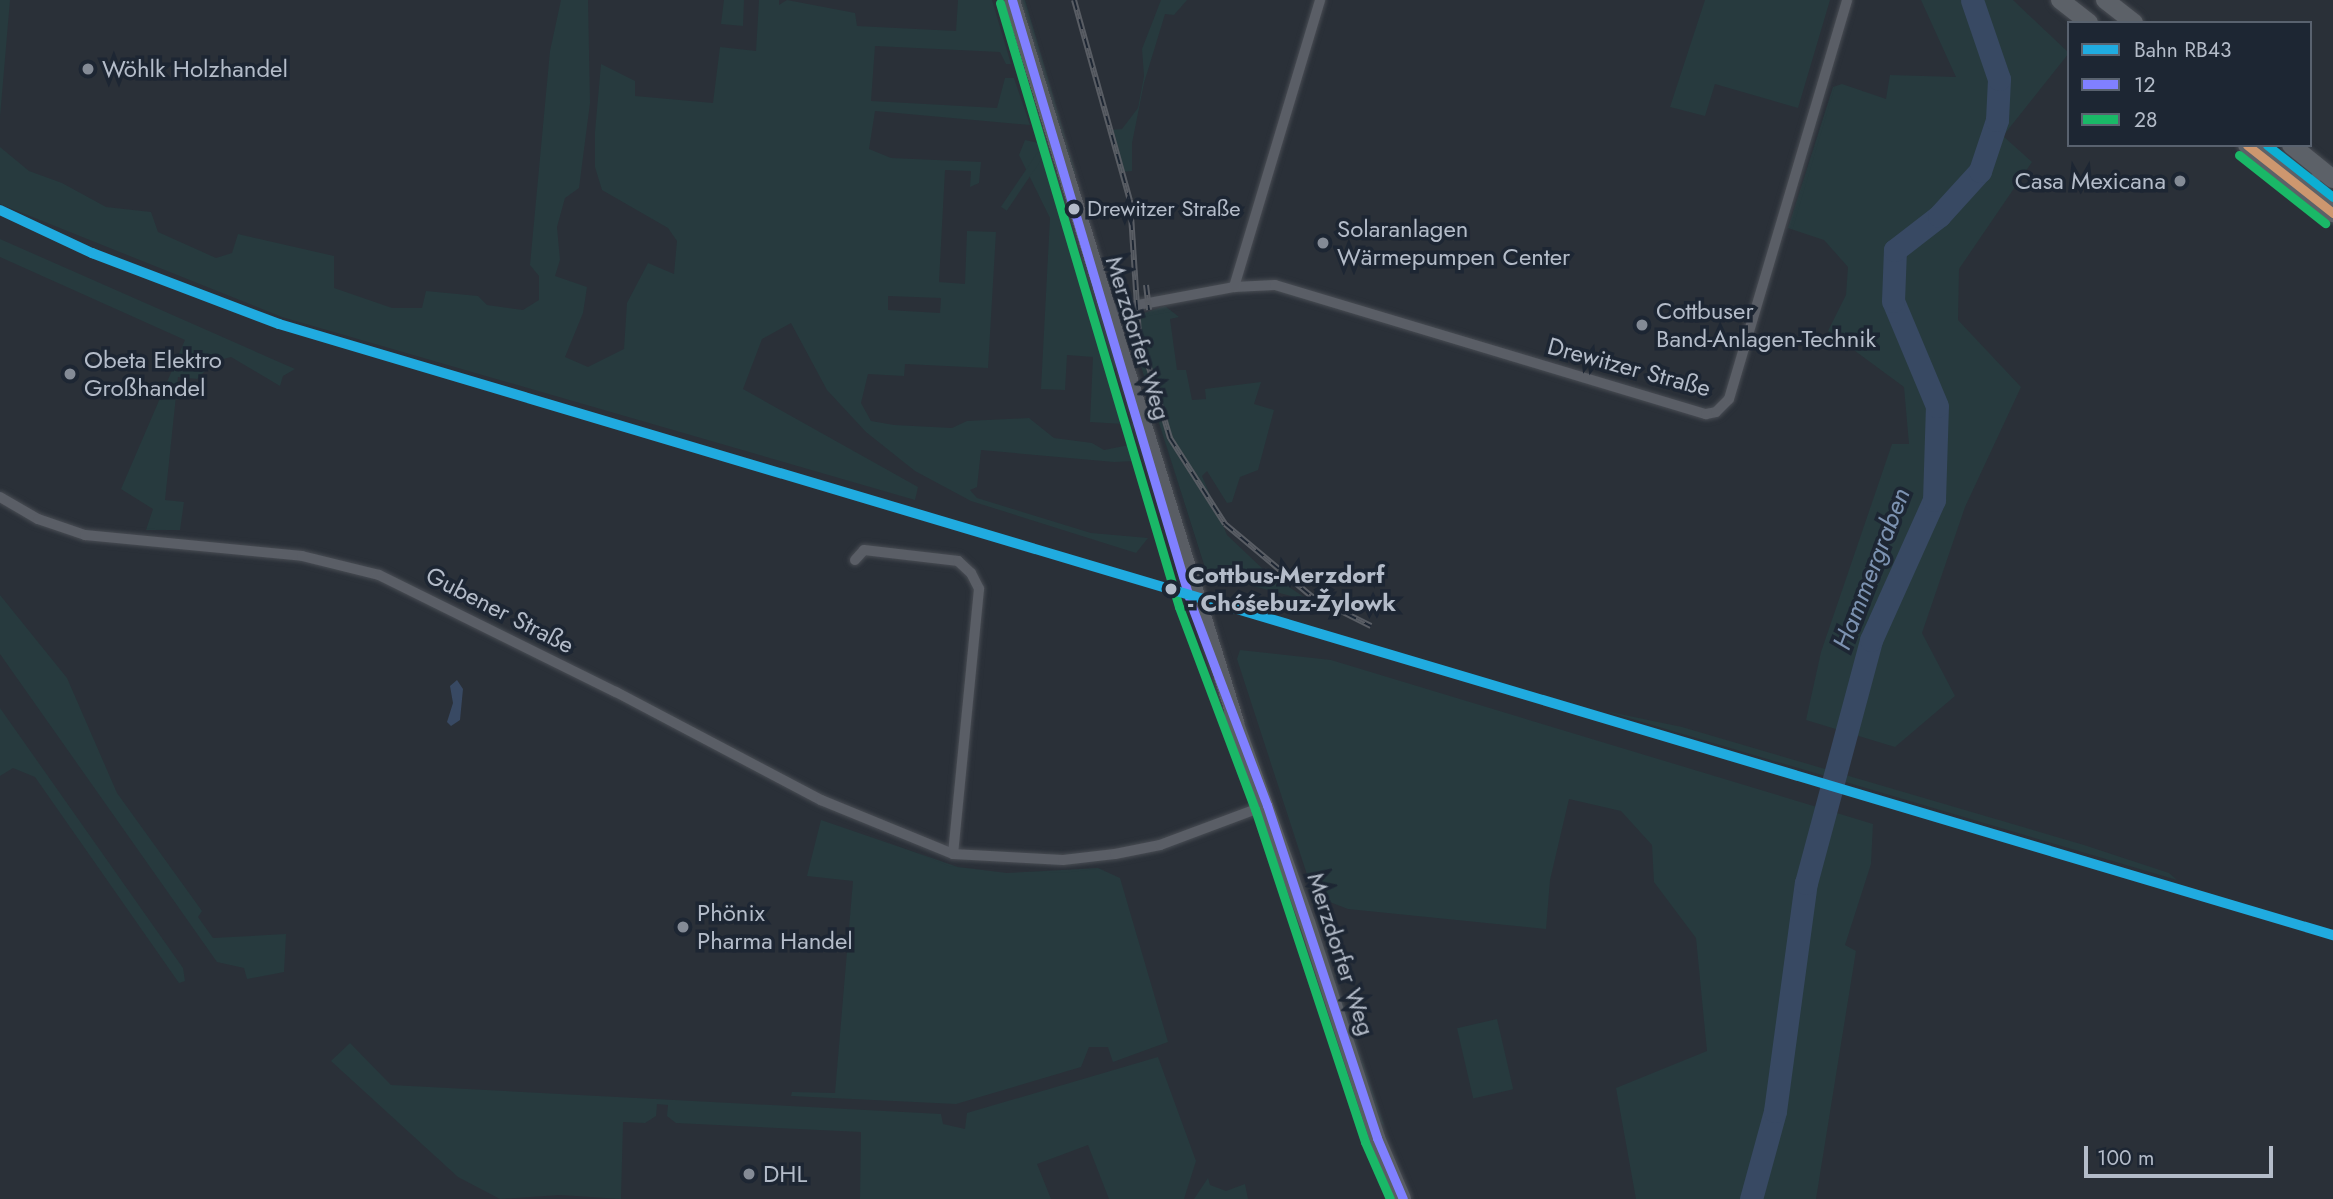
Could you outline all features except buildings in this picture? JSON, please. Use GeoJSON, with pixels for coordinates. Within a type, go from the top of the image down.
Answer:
{"type":"FeatureCollection","features":[{"type":"Feature","properties":{"kind":"main road"},"geometry":{"type":"LineString","coordinates":[[2060,0],[2087,21]]}},
{"type":"Feature","properties":{"kind":"main road"},"geometry":{"type":"LineString","coordinates":[[2105,0],[2131,21]]}},
{"type":"Feature","properties":{"kind":"main road"},"geometry":{"type":"LineString","coordinates":[[2250,147],[2333,213]]}},
{"type":"Feature","properties":{"kind":"main road"},"geometry":{"type":"LineString","coordinates":[[2293,147],[2327,174]]}},
{"type":"Feature","properties":{"kind":"street","name":"Merzdorfer Weg"},"geometry":{"type":"LineString","coordinates":[[1012,0],[1161,489],[1168,533],[1267,805],[1377,1138],[1403,1199]]}},
{"type":"Feature","properties":{"kind":"street"},"geometry":{"type":"LineString","coordinates":[[1234,287],[1320,0]]}},
{"type":"Feature","properties":{"kind":"street","name":"Drewitzer Straße"},"geometry":{"type":"LineString","coordinates":[[1106,311],[1234,287],[1275,285],[1701,413],[1716,412],[1729,399],[1847,0]]}},
{"type":"Feature","properties":{"kind":"street"},"geometry":{"type":"LineString","coordinates":[[2306,191],[2327,174]]}},
{"type":"Feature","properties":{"kind":"street","name":"Gubener Straße"},"geometry":{"type":"LineString","coordinates":[[0,497],[38,519],[85,536],[302,556],[379,575],[821,800],[953,853],[1063,860],[1115,853],[1160,845],[1267,805]]}},
{"type":"Feature","properties":{"kind":"street"},"geometry":{"type":"LineString","coordinates":[[855,560],[864,550],[958,561],[971,573],[979,589],[953,853]]}},
{"type":"Feature","properties":{"kind":"green space"},"geometry":{"type":"Polygon","coordinates":[[[0,0],[10,0],[0,117],[0,0]]]}},
{"type":"Feature","properties":{"kind":"green space"},"geometry":{"type":"Polygon","coordinates":[[[561,0],[588,0],[590,103],[579,188],[565,198],[557,227],[560,260],[555,276],[587,287],[583,313],[565,357],[588,367],[624,349],[627,303],[648,263],[674,274],[677,241],[668,228],[602,190],[595,167],[601,64],[635,81],[635,96],[713,103],[720,47],[756,51],[759,0],[779,0],[779,5],[787,0],[855,13],[857,26],[956,31],[958,0],[992,0],[1011,64],[1006,64],[1000,52],[875,46],[871,101],[997,108],[1005,78],[1014,78],[1030,125],[875,111],[869,149],[891,158],[981,162],[979,183],[970,187],[971,171],[945,170],[939,282],[965,284],[967,231],[996,232],[988,368],[905,364],[904,376],[868,374],[861,403],[871,421],[894,425],[952,428],[967,421],[1029,418],[1054,438],[1092,443],[1104,450],[1129,445],[1134,461],[1114,462],[981,450],[977,487],[970,490],[977,498],[1091,533],[1148,538],[1136,553],[971,501],[915,471],[866,432],[827,390],[791,323],[762,339],[743,389],[918,487],[915,500],[282,317],[0,204],[0,147],[29,171],[62,183],[106,207],[151,212],[158,232],[216,258],[232,253],[238,234],[334,256],[334,288],[392,308],[422,308],[426,291],[478,296],[487,305],[523,310],[539,300],[539,276],[530,265],[550,51],[561,0]],[[888,296],[888,310],[940,313],[941,298],[888,296]]]}},
{"type":"Feature","properties":{"kind":"green space"},"geometry":{"type":"Polygon","coordinates":[[[724,0],[744,0],[743,26],[721,24],[724,0]]]}},
{"type":"Feature","properties":{"kind":"green space"},"geometry":{"type":"Polygon","coordinates":[[[1019,0],[1025,0],[1076,174],[1071,176],[1065,139],[1059,132],[1019,0]]]}},
{"type":"Feature","properties":{"kind":"green space"},"geometry":{"type":"Polygon","coordinates":[[[1161,0],[1187,0],[1174,15],[1165,14],[1144,83],[1132,143],[1132,171],[1120,172],[1109,130],[1122,129],[1138,108],[1144,76],[1142,49],[1161,0]]]}},
{"type":"Feature","properties":{"kind":"green space"},"geometry":{"type":"Polygon","coordinates":[[[1705,0],[1830,0],[1798,108],[1715,84],[1705,116],[1670,107],[1705,0]]]}},
{"type":"Feature","properties":{"kind":"green space"},"geometry":{"type":"Polygon","coordinates":[[[1921,0],[2013,0],[2067,51],[2067,56],[2003,136],[2032,162],[1959,269],[1958,320],[2021,387],[1965,507],[1922,633],[1955,696],[1895,747],[1806,720],[1821,652],[1892,444],[1909,444],[1904,387],[1828,331],[1846,295],[1848,267],[1824,240],[1788,228],[1833,87],[1842,84],[1886,99],[1890,75],[1956,77],[1921,0]]]}},
{"type":"Feature","properties":{"kind":"green space"},"geometry":{"type":"Polygon","coordinates":[[[1025,140],[1039,143],[1123,424],[1090,422],[1093,357],[1067,355],[1065,390],[1041,389],[1050,218],[1019,155],[1025,140]]]}},
{"type":"Feature","properties":{"kind":"green space"},"geometry":{"type":"Polygon","coordinates":[[[1044,143],[1050,147],[1007,211],[1001,207],[1044,143]]]}},
{"type":"Feature","properties":{"kind":"green space"},"geometry":{"type":"Polygon","coordinates":[[[0,239],[295,369],[283,376],[280,386],[231,357],[215,361],[197,379],[178,377],[165,500],[184,502],[180,530],[146,530],[153,509],[121,489],[185,340],[0,257],[0,239]]]}},
{"type":"Feature","properties":{"kind":"green space"},"geometry":{"type":"Polygon","coordinates":[[[1083,256],[1116,366],[1113,372],[1078,258],[1083,256]]]}},
{"type":"Feature","properties":{"kind":"green space"},"geometry":{"type":"Polygon","coordinates":[[[1165,306],[1179,317],[1170,319],[1177,370],[1186,370],[1192,400],[1206,399],[1205,389],[1261,382],[1254,404],[1274,410],[1258,470],[1240,477],[1232,502],[1227,503],[1207,471],[1202,476],[1227,535],[1265,571],[1310,601],[1207,574],[1126,319],[1165,306]]]}},
{"type":"Feature","properties":{"kind":"green space"},"geometry":{"type":"Polygon","coordinates":[[[1115,379],[1130,423],[1135,424],[1132,433],[1115,379]]]}},
{"type":"Feature","properties":{"kind":"green space"},"geometry":{"type":"Polygon","coordinates":[[[0,595],[67,678],[117,793],[202,911],[198,917],[213,938],[286,934],[284,972],[247,979],[244,968],[217,962],[0,654],[0,595]]]}},
{"type":"Feature","properties":{"kind":"green space"},"geometry":{"type":"Polygon","coordinates":[[[1240,650],[1331,660],[1873,824],[1871,864],[1845,945],[1856,951],[1816,1199],[1636,1199],[1616,1088],[1707,1051],[1696,938],[1654,882],[1652,845],[1621,811],[1569,799],[1550,880],[1546,929],[1348,909],[1314,896],[1237,659],[1240,650]]]}},
{"type":"Feature","properties":{"kind":"green space"},"geometry":{"type":"Polygon","coordinates":[[[0,708],[183,968],[185,981],[179,983],[35,777],[13,768],[0,776],[0,708]]]}},
{"type":"Feature","properties":{"kind":"green space"},"geometry":{"type":"Polygon","coordinates":[[[1605,711],[1682,727],[2084,845],[2169,873],[2177,880],[1605,711]]]}},
{"type":"Feature","properties":{"kind":"green space"},"geometry":{"type":"Polygon","coordinates":[[[821,820],[958,867],[1007,873],[1098,868],[1120,878],[1168,1042],[1113,1062],[1108,1047],[1089,1047],[1081,1067],[956,1104],[791,1096],[792,1092],[835,1093],[853,881],[807,876],[821,820]]]}},
{"type":"Feature","properties":{"kind":"green space"},"geometry":{"type":"Polygon","coordinates":[[[1320,935],[1384,1125],[1379,1123],[1320,935]]]}},
{"type":"Feature","properties":{"kind":"green space"},"geometry":{"type":"Polygon","coordinates":[[[1297,937],[1303,938],[1396,1199],[1390,1199],[1374,1163],[1297,937]]]}},
{"type":"Feature","properties":{"kind":"green space"},"geometry":{"type":"Polygon","coordinates":[[[1497,1019],[1513,1089],[1473,1098],[1457,1028],[1497,1019]]]}},
{"type":"Feature","properties":{"kind":"green space"},"geometry":{"type":"Polygon","coordinates":[[[350,1043],[391,1085],[941,1114],[943,1124],[965,1129],[967,1113],[1158,1057],[1196,1161],[1184,1199],[1109,1199],[1088,1145],[1037,1164],[1051,1199],[860,1199],[861,1132],[676,1123],[667,1116],[668,1105],[657,1104],[656,1116],[645,1123],[623,1122],[621,1199],[560,1195],[500,1199],[458,1177],[331,1061],[350,1043]]]}},
{"type":"Feature","properties":{"kind":"green space"},"geometry":{"type":"Polygon","coordinates":[[[1208,1178],[1210,1185],[1226,1191],[1245,1184],[1248,1199],[1194,1199],[1208,1178]]]}},
{"type":"Feature","properties":{"kind":"water"},"geometry":{"type":"Polygon","coordinates":[[[457,680],[463,689],[460,720],[451,726],[447,722],[453,703],[450,686],[457,680]]]}},
{"type":"Feature","properties":{"kind":"waterway","name":"Hammergraben"},"geometry":{"type":"LineString","coordinates":[[1751,1199],[1775,1111],[1806,883],[1871,640],[1934,500],[1937,406],[1893,301],[1895,250],[1939,216],[1980,171],[1997,120],[1999,79],[1972,0]]}},
{"type":"Feature","properties":{"kind":"railway"},"geometry":{"type":"LineString","coordinates":[[1074,0],[1130,200],[1139,334],[1170,438],[1225,524],[1311,596],[1371,626]]}},
{"type":"Feature","properties":{"kind":"railway"},"geometry":{"type":"LineString","coordinates":[[1146,285],[1149,310]]}},
{"type":"Feature","properties":{"kind":"rail line","name":"RB43"},"geometry":{"type":"LineString","coordinates":[[0,210],[92,253],[279,324],[2333,935]]}},
{"type":"Feature","properties":{"kind":"transit line","name":"12"},"geometry":{"type":"LineString","coordinates":[[1012,0],[1191,604],[1267,805],[1377,1138],[1403,1199]]}},
{"type":"Feature","properties":{"kind":"transit line","name":"28"},"geometry":{"type":"LineString","coordinates":[[1000,3],[1179,607],[1255,809],[1365,1142],[1390,1199]]}},
{"type":"Feature","properties":{"kind":"transit line"},"geometry":{"type":"LineString","coordinates":[[2250,147],[2333,213]]}},
{"type":"Feature","properties":{"kind":"transit line"},"geometry":{"type":"LineString","coordinates":[[2270,147],[2333,197]]}},
{"type":"Feature","properties":{"kind":"transit line","name":"28"},"geometry":{"type":"LineString","coordinates":[[2239,155],[2325,223]]}},
{"type":"Feature","properties":{"kind":"place","name":"Wöhlk Holzhandel"},"geometry":{"type":"Point","coordinates":[88,69]}},
{"type":"Feature","properties":{"kind":"place","name":"Casa Mexicana"},"geometry":{"type":"Point","coordinates":[2180,181]}},
{"type":"Feature","properties":{"kind":"place","name":"Drewitzer Straße"},"geometry":{"type":"Point","coordinates":[1074,209]}},
{"type":"Feature","properties":{"kind":"place","name":"Solaranlagen Wärmepumpen Center"},"geometry":{"type":"Point","coordinates":[1323,243]}},
{"type":"Feature","properties":{"kind":"place","name":"Cottbuser Band-Anlagen-Technik"},"geometry":{"type":"Point","coordinates":[1642,325]}},
{"type":"Feature","properties":{"kind":"place","name":"Obeta Elektro Großhandel"},"geometry":{"type":"Point","coordinates":[70,374]}},
{"type":"Feature","properties":{"kind":"place","name":"Cottbus-Merzdorf - Chóśebuz-Žylowk"},"geometry":{"type":"Point","coordinates":[1171,589]}},
{"type":"Feature","properties":{"kind":"place","name":"Phönix Pharma Handel"},"geometry":{"type":"Point","coordinates":[683,927]}},
{"type":"Feature","properties":{"kind":"place","name":"DHL"},"geometry":{"type":"Point","coordinates":[749,1174]}}]}
